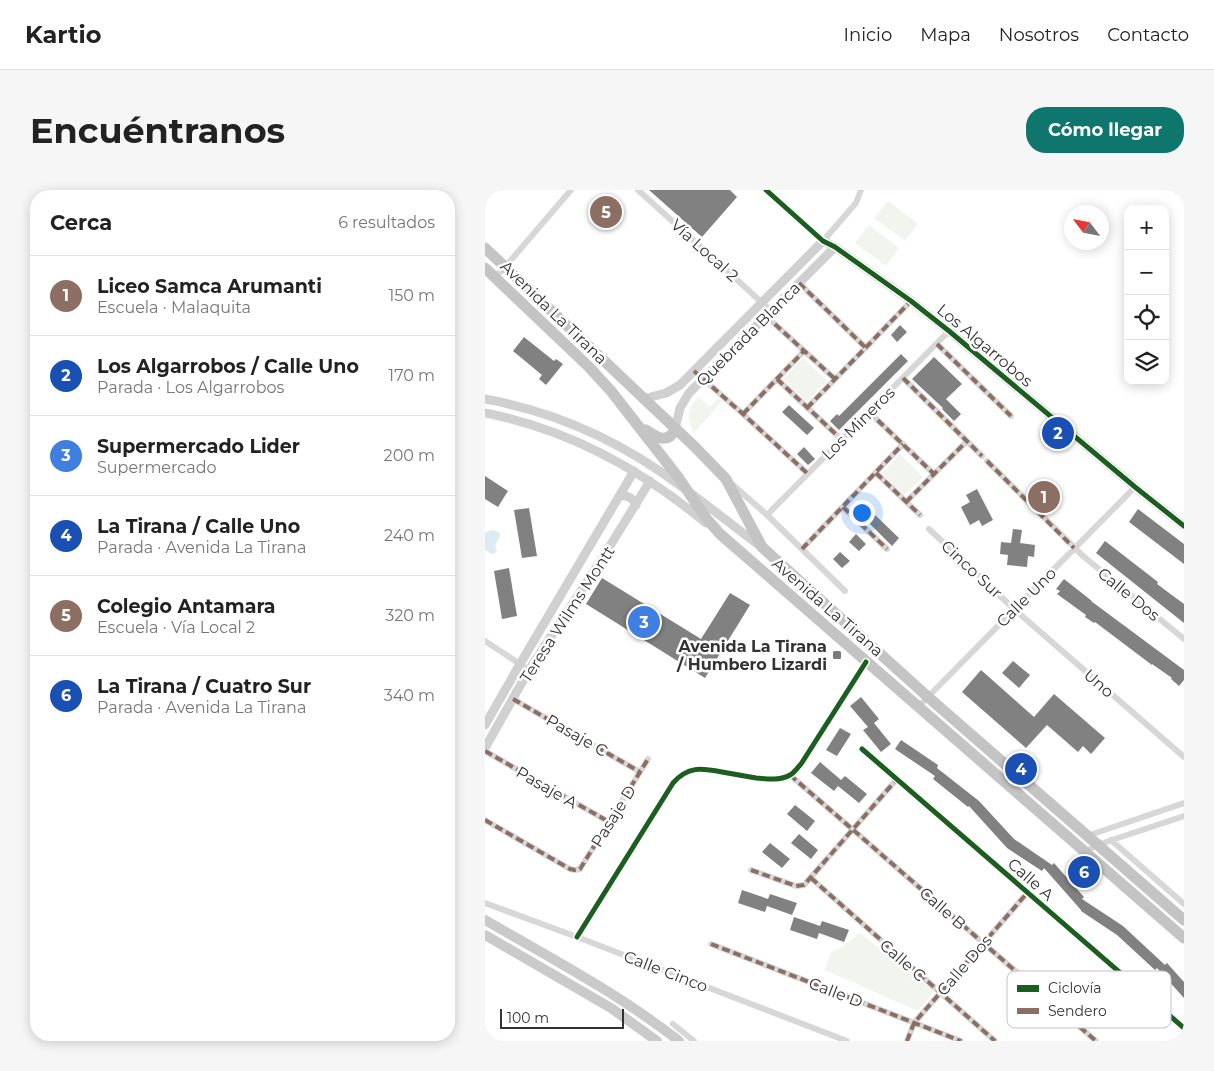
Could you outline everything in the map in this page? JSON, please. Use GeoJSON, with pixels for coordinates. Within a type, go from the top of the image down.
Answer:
{"type":"FeatureCollection","features":[{"type":"Feature","properties":{"kind":"highway","name":"Avenida La Tirana"},"geometry":{"type":"LineString","coordinates":[[485,248],[726,479],[762,547],[927,697],[1184,920]]}},
{"type":"Feature","properties":{"kind":"highway","name":"Avenida La Tirana"},"geometry":{"type":"LineString","coordinates":[[485,268],[588,366],[611,391],[720,534],[1184,938]]}},
{"type":"Feature","properties":{"kind":"highway"},"geometry":{"type":"LineString","coordinates":[[643,399],[632,407],[633,418],[647,431],[660,438],[669,437],[675,429]]}},
{"type":"Feature","properties":{"kind":"main road"},"geometry":{"type":"LineString","coordinates":[[485,920],[617,997],[679,1041]]}},
{"type":"Feature","properties":{"kind":"main road"},"geometry":{"type":"LineString","coordinates":[[485,935],[603,1003],[657,1041]]}},
{"type":"Feature","properties":{"kind":"street"},"geometry":{"type":"LineString","coordinates":[[495,277],[570,190]]}},
{"type":"Feature","properties":{"kind":"street","name":"Vía Local 2"},"geometry":{"type":"LineString","coordinates":[[638,190],[762,302],[769,313],[804,351],[835,379]]}},
{"type":"Feature","properties":{"kind":"street","name":"Los Algarrobos"},"geometry":{"type":"LineString","coordinates":[[766,190],[823,241],[835,247],[911,301],[949,331],[1184,526]]}},
{"type":"Feature","properties":{"kind":"street"},"geometry":{"type":"LineString","coordinates":[[823,241],[853,208],[861,190]]}},
{"type":"Feature","properties":{"kind":"street","name":"Quebrada Blanca"},"geometry":{"type":"LineString","coordinates":[[643,399],[666,393],[680,385],[823,241]]}},
{"type":"Feature","properties":{"kind":"street","name":"Quebrada Blanca"},"geometry":{"type":"LineString","coordinates":[[675,429],[678,413],[689,393],[835,247]]}},
{"type":"Feature","properties":{"kind":"street"},"geometry":{"type":"LineString","coordinates":[[799,283],[866,348]]}},
{"type":"Feature","properties":{"kind":"street"},"geometry":{"type":"LineString","coordinates":[[807,408],[911,301]]}},
{"type":"Feature","properties":{"kind":"street","name":"Los Mineros"},"geometry":{"type":"LineString","coordinates":[[767,515],[949,331]]}},
{"type":"Feature","properties":{"kind":"street"},"geometry":{"type":"LineString","coordinates":[[937,344],[1011,416]]}},
{"type":"Feature","properties":{"kind":"street"},"geometry":{"type":"LineString","coordinates":[[743,414],[804,351]]}},
{"type":"Feature","properties":{"kind":"street"},"geometry":{"type":"LineString","coordinates":[[694,371],[808,474]]}},
{"type":"Feature","properties":{"kind":"street","name":"Calle Dos"},"geometry":{"type":"LineString","coordinates":[[903,378],[1074,548],[1184,639]]}},
{"type":"Feature","properties":{"kind":"street"},"geometry":{"type":"LineString","coordinates":[[777,379],[842,440]]}},
{"type":"Feature","properties":{"kind":"street"},"geometry":{"type":"LineString","coordinates":[[485,399],[535,411],[580,427],[614,444],[667,475],[762,547]]}},
{"type":"Feature","properties":{"kind":"street"},"geometry":{"type":"LineString","coordinates":[[869,412],[934,474]]}},
{"type":"Feature","properties":{"kind":"street"},"geometry":{"type":"LineString","coordinates":[[485,413],[515,420],[558,434],[597,450],[650,481],[687,507],[720,534]]}},
{"type":"Feature","properties":{"kind":"street"},"geometry":{"type":"LineString","coordinates":[[906,502],[967,441]]}},
{"type":"Feature","properties":{"kind":"street"},"geometry":{"type":"LineString","coordinates":[[802,549],[903,444]]}},
{"type":"Feature","properties":{"kind":"street","name":"Teresa Wilms Montt"},"geometry":{"type":"LineString","coordinates":[[485,726],[634,471]]}},
{"type":"Feature","properties":{"kind":"street"},"geometry":{"type":"LineString","coordinates":[[876,472],[920,515]]}},
{"type":"Feature","properties":{"kind":"street","name":"Avenida La Tirana"},"geometry":{"type":"LineString","coordinates":[[726,479],[767,515],[845,591]]}},
{"type":"Feature","properties":{"kind":"street","name":"Teresa Wilms Montt"},"geometry":{"type":"LineString","coordinates":[[485,750],[529,670],[600,562],[650,481]]}},
{"type":"Feature","properties":{"kind":"street","name":"Calle Uno"},"geometry":{"type":"LineString","coordinates":[[918,707],[1135,487]]}},
{"type":"Feature","properties":{"kind":"street"},"geometry":{"type":"LineString","coordinates":[[620,496],[629,497],[636,505]]}},
{"type":"Feature","properties":{"kind":"street"},"geometry":{"type":"LineString","coordinates":[[843,507],[887,548]]}},
{"type":"Feature","properties":{"kind":"street","name":"Cinco Sur"},"geometry":{"type":"LineString","coordinates":[[929,529],[1014,609]]}},
{"type":"Feature","properties":{"kind":"street","name":"Uno"},"geometry":{"type":"LineString","coordinates":[[1014,609],[1184,757]]}},
{"type":"Feature","properties":{"kind":"street"},"geometry":{"type":"LineString","coordinates":[[485,641],[529,670]]}},
{"type":"Feature","properties":{"kind":"street"},"geometry":{"type":"LineString","coordinates":[[577,937],[677,778],[687,771],[703,769],[766,779],[790,776],[801,764],[867,662]]}},
{"type":"Feature","properties":{"kind":"street","name":"Pasaje C"},"geometry":{"type":"LineString","coordinates":[[513,699],[640,772]]}},
{"type":"Feature","properties":{"kind":"street","name":"Calle A"},"geometry":{"type":"LineString","coordinates":[[862,749],[1119,971]]}},
{"type":"Feature","properties":{"kind":"street","name":"Pasaje A"},"geometry":{"type":"LineString","coordinates":[[485,750],[609,822]]}},
{"type":"Feature","properties":{"kind":"street","name":"Pasaje D"},"geometry":{"type":"LineString","coordinates":[[485,820],[570,869],[575,870],[579,868],[648,759]]}},
{"type":"Feature","properties":{"kind":"street","name":"Calle B"},"geometry":{"type":"LineString","coordinates":[[790,776],[1015,971]]}},
{"type":"Feature","properties":{"kind":"street"},"geometry":{"type":"LineString","coordinates":[[751,870],[799,887],[804,886],[897,779]]}},
{"type":"Feature","properties":{"kind":"street"},"geometry":{"type":"LineString","coordinates":[[1087,836],[1184,803]]}},
{"type":"Feature","properties":{"kind":"street"},"geometry":{"type":"LineString","coordinates":[[1085,852],[1097,845],[1184,816]]}},
{"type":"Feature","properties":{"kind":"street"},"geometry":{"type":"LineString","coordinates":[[1111,840],[1184,904]]}},
{"type":"Feature","properties":{"kind":"street","name":"Calle C"},"geometry":{"type":"LineString","coordinates":[[811,878],[995,1041]]}},
{"type":"Feature","properties":{"kind":"street","name":"Calle Dos"},"geometry":{"type":"LineString","coordinates":[[907,1041],[914,1023],[1028,892]]}},
{"type":"Feature","properties":{"kind":"street","name":"Calle Cinco"},"geometry":{"type":"LineString","coordinates":[[485,903],[847,1041]]}},
{"type":"Feature","properties":{"kind":"street","name":"Calle D"},"geometry":{"type":"LineString","coordinates":[[711,944],[961,1041]]}},
{"type":"Feature","properties":{"kind":"street","name":"Calle A"},"geometry":{"type":"LineString","coordinates":[[1171,1017],[1184,1028]]}},
{"type":"Feature","properties":{"kind":"street"},"geometry":{"type":"LineString","coordinates":[[673,1024],[693,1041]]}},
{"type":"Feature","properties":{"kind":"street","name":"Calle B"},"geometry":{"type":"LineString","coordinates":[[1081,1028],[1096,1041]]}},
{"type":"Feature","properties":{"kind":"shaded area"},"geometry":{"type":"Polygon","coordinates":[[[888,201],[918,224],[905,241],[874,218],[888,201]]]}},
{"type":"Feature","properties":{"kind":"shaded area"},"geometry":{"type":"Polygon","coordinates":[[[869,225],[899,248],[886,266],[855,243],[869,225]]]}},
{"type":"Feature","properties":{"kind":"shaded area"},"geometry":{"type":"Polygon","coordinates":[[[803,358],[827,381],[807,402],[783,379],[803,358]]]}},
{"type":"Feature","properties":{"kind":"shaded area"},"geometry":{"type":"Polygon","coordinates":[[[698,397],[710,407],[718,398],[722,401],[694,433],[689,414],[698,397]]]}},
{"type":"Feature","properties":{"kind":"shaded area"},"geometry":{"type":"Polygon","coordinates":[[[900,454],[923,477],[904,495],[882,473],[900,454]]]}},
{"type":"Feature","properties":{"kind":"shaded area"},"geometry":{"type":"Polygon","coordinates":[[[494,530],[500,533],[500,536],[495,546],[497,551],[492,554],[485,550],[485,533],[494,530]]]}},
{"type":"Feature","properties":{"kind":"shaded area"},"geometry":{"type":"Polygon","coordinates":[[[860,933],[934,991],[918,1011],[825,970],[831,952],[841,948],[860,933]]]}},
{"type":"Feature","properties":{"kind":"building"},"geometry":{"type":"Polygon","coordinates":[[[649,190],[730,190],[737,197],[702,237],[649,190]]]}},
{"type":"Feature","properties":{"kind":"building"},"geometry":{"type":"Polygon","coordinates":[[[900,325],[907,332],[897,342],[891,335],[900,325]]]}},
{"type":"Feature","properties":{"kind":"building"},"geometry":{"type":"Polygon","coordinates":[[[524,337],[554,361],[556,359],[563,364],[546,385],[539,379],[542,375],[513,351],[524,337]]]}},
{"type":"Feature","properties":{"kind":"building"},"geometry":{"type":"Polygon","coordinates":[[[901,354],[908,361],[839,430],[830,421],[837,414],[839,416],[901,354]]]}},
{"type":"Feature","properties":{"kind":"building"},"geometry":{"type":"Polygon","coordinates":[[[934,357],[962,384],[946,399],[961,414],[954,421],[912,379],[934,357]]]}},
{"type":"Feature","properties":{"kind":"building"},"geometry":{"type":"Polygon","coordinates":[[[789,405],[814,428],[807,435],[782,412],[789,405]]]}},
{"type":"Feature","properties":{"kind":"building"},"geometry":{"type":"Polygon","coordinates":[[[804,447],[815,459],[808,465],[797,454],[804,447]]]}},
{"type":"Feature","properties":{"kind":"building"},"geometry":{"type":"Polygon","coordinates":[[[485,476],[508,491],[498,507],[485,499],[485,476]]]}},
{"type":"Feature","properties":{"kind":"building"},"geometry":{"type":"Polygon","coordinates":[[[977,489],[993,520],[982,526],[979,520],[970,525],[961,507],[970,502],[966,495],[977,489]]]}},
{"type":"Feature","properties":{"kind":"building"},"geometry":{"type":"Polygon","coordinates":[[[529,508],[537,556],[522,558],[514,510],[529,508]]]}},
{"type":"Feature","properties":{"kind":"building"},"geometry":{"type":"Polygon","coordinates":[[[1138,509],[1184,544],[1184,564],[1129,522],[1138,509]]]}},
{"type":"Feature","properties":{"kind":"building"},"geometry":{"type":"Polygon","coordinates":[[[875,515],[899,538],[892,546],[868,522],[875,515]]]}},
{"type":"Feature","properties":{"kind":"building"},"geometry":{"type":"Polygon","coordinates":[[[1013,529],[1022,530],[1020,543],[1035,545],[1034,557],[1028,556],[1027,567],[1007,565],[1008,555],[1000,554],[1001,542],[1011,543],[1013,529]]]}},
{"type":"Feature","properties":{"kind":"building"},"geometry":{"type":"Polygon","coordinates":[[[856,534],[866,544],[859,551],[849,542],[856,534]]]}},
{"type":"Feature","properties":{"kind":"building"},"geometry":{"type":"Polygon","coordinates":[[[1105,541],[1184,604],[1184,623],[1096,553],[1105,541]]]}},
{"type":"Feature","properties":{"kind":"building"},"geometry":{"type":"Polygon","coordinates":[[[840,552],[850,561],[842,568],[833,559],[840,552]]]}},
{"type":"Feature","properties":{"kind":"building"},"geometry":{"type":"Polygon","coordinates":[[[509,568],[517,616],[502,619],[494,571],[509,568]]]}},
{"type":"Feature","properties":{"kind":"building"},"geometry":{"type":"Polygon","coordinates":[[[602,578],[701,639],[730,593],[750,605],[705,678],[586,604],[602,578]]]}},
{"type":"Feature","properties":{"kind":"building"},"geometry":{"type":"Polygon","coordinates":[[[1064,579],[1184,670],[1184,680],[1179,686],[1172,678],[1095,622],[1085,617],[1086,615],[1057,594],[1060,591],[1056,589],[1064,579]]]}},
{"type":"Feature","properties":{"kind":"building"},"geometry":{"type":"Polygon","coordinates":[[[1013,661],[1030,675],[1019,688],[1002,673],[1013,661]]]}},
{"type":"Feature","properties":{"kind":"building"},"geometry":{"type":"Polygon","coordinates":[[[981,670],[1034,717],[1054,694],[1105,738],[1091,754],[1083,746],[1078,752],[1047,725],[1026,748],[962,692],[981,670]]]}},
{"type":"Feature","properties":{"kind":"building"},"geometry":{"type":"Polygon","coordinates":[[[861,697],[879,719],[874,723],[891,744],[881,752],[863,730],[868,727],[850,706],[861,697]]]}},
{"type":"Feature","properties":{"kind":"building"},"geometry":{"type":"Polygon","coordinates":[[[840,728],[851,734],[837,756],[826,750],[840,728]]]}},
{"type":"Feature","properties":{"kind":"building"},"geometry":{"type":"Polygon","coordinates":[[[901,740],[938,765],[937,768],[979,801],[1014,839],[1052,865],[1054,863],[1084,897],[1082,899],[1123,926],[1165,965],[1167,963],[1184,982],[1184,998],[1171,984],[1171,971],[1160,971],[1157,968],[1155,970],[1117,935],[1081,911],[1044,868],[1042,871],[1007,848],[969,806],[933,779],[935,776],[895,749],[901,740]]]}},
{"type":"Feature","properties":{"kind":"building"},"geometry":{"type":"Polygon","coordinates":[[[820,762],[841,780],[845,776],[867,794],[859,803],[838,786],[834,791],[811,773],[820,762]]]}},
{"type":"Feature","properties":{"kind":"building"},"geometry":{"type":"Polygon","coordinates":[[[795,805],[815,821],[807,831],[787,814],[795,805]]]}},
{"type":"Feature","properties":{"kind":"building"},"geometry":{"type":"Polygon","coordinates":[[[799,834],[818,850],[811,859],[791,843],[799,834]]]}},
{"type":"Feature","properties":{"kind":"building"},"geometry":{"type":"Polygon","coordinates":[[[770,843],[790,859],[782,868],[762,852],[770,843]]]}},
{"type":"Feature","properties":{"kind":"building"},"geometry":{"type":"Polygon","coordinates":[[[742,890],[768,899],[770,894],[797,903],[792,915],[767,906],[765,912],[738,903],[742,890]]]}},
{"type":"Feature","properties":{"kind":"building"},"geometry":{"type":"Polygon","coordinates":[[[794,917],[820,926],[822,921],[849,930],[844,942],[819,933],[817,939],[790,930],[794,917]]]}},
{"type":"Feature","properties":{"kind":"marked path"},"geometry":{"type":"LineString","coordinates":[[799,283],[866,348]]}},
{"type":"Feature","properties":{"kind":"marked path"},"geometry":{"type":"LineString","coordinates":[[807,408],[911,301]]}},
{"type":"Feature","properties":{"kind":"marked path"},"geometry":{"type":"LineString","coordinates":[[766,316],[835,379]]}},
{"type":"Feature","properties":{"kind":"marked path"},"geometry":{"type":"LineString","coordinates":[[937,344],[1011,416]]}},
{"type":"Feature","properties":{"kind":"marked path"},"geometry":{"type":"LineString","coordinates":[[743,414],[804,351]]}},
{"type":"Feature","properties":{"kind":"marked path"},"geometry":{"type":"LineString","coordinates":[[694,371],[808,474]]}},
{"type":"Feature","properties":{"kind":"marked path"},"geometry":{"type":"LineString","coordinates":[[903,378],[982,456]]}},
{"type":"Feature","properties":{"kind":"marked path"},"geometry":{"type":"LineString","coordinates":[[777,379],[842,440]]}},
{"type":"Feature","properties":{"kind":"marked path"},"geometry":{"type":"LineString","coordinates":[[869,412],[934,474]]}},
{"type":"Feature","properties":{"kind":"marked path"},"geometry":{"type":"LineString","coordinates":[[906,502],[967,441]]}},
{"type":"Feature","properties":{"kind":"marked path"},"geometry":{"type":"LineString","coordinates":[[802,549],[903,444]]}},
{"type":"Feature","properties":{"kind":"marked path"},"geometry":{"type":"LineString","coordinates":[[987,461],[1074,548]]}},
{"type":"Feature","properties":{"kind":"marked path"},"geometry":{"type":"LineString","coordinates":[[876,473],[920,515]]}},
{"type":"Feature","properties":{"kind":"marked path"},"geometry":{"type":"LineString","coordinates":[[843,507],[887,549]]}},
{"type":"Feature","properties":{"kind":"marked path"},"geometry":{"type":"LineString","coordinates":[[513,699],[640,772]]}},
{"type":"Feature","properties":{"kind":"marked path"},"geometry":{"type":"LineString","coordinates":[[485,751],[609,822]]}},
{"type":"Feature","properties":{"kind":"marked path"},"geometry":{"type":"LineString","coordinates":[[485,820],[570,869],[580,869],[648,759]]}},
{"type":"Feature","properties":{"kind":"marked path"},"geometry":{"type":"LineString","coordinates":[[790,775],[1015,971]]}},
{"type":"Feature","properties":{"kind":"marked path"},"geometry":{"type":"LineString","coordinates":[[751,870],[796,886],[804,885],[897,779]]}},
{"type":"Feature","properties":{"kind":"marked path"},"geometry":{"type":"LineString","coordinates":[[811,878],[995,1041]]}},
{"type":"Feature","properties":{"kind":"marked path"},"geometry":{"type":"LineString","coordinates":[[907,1041],[914,1023],[1028,892]]}},
{"type":"Feature","properties":{"kind":"marked path"},"geometry":{"type":"LineString","coordinates":[[711,944],[961,1041]]}},
{"type":"Feature","properties":{"kind":"marked path"},"geometry":{"type":"LineString","coordinates":[[1081,1028],[1096,1041]]}},
{"type":"Feature","properties":{"kind":"cycle path"},"geometry":{"type":"LineString","coordinates":[[766,190],[823,241],[835,247],[911,301],[949,331],[1184,526]]}},
{"type":"Feature","properties":{"kind":"cycle path"},"geometry":{"type":"LineString","coordinates":[[577,937],[673,783],[679,777],[690,771],[701,769],[769,779],[778,779],[791,774],[801,764],[866,662]]}},
{"type":"Feature","properties":{"kind":"cycle path"},"geometry":{"type":"LineString","coordinates":[[862,749],[1118,971]]}},
{"type":"Feature","properties":{"kind":"cycle path"},"geometry":{"type":"LineString","coordinates":[[1171,1017],[1184,1028]]}},
{"type":"Feature","properties":{"kind":"place","name":"Colegio Antamara"},"geometry":{"type":"Point","coordinates":[606,212]}},
{"type":"Feature","properties":{"kind":"place","name":"Los Algarrobos / Calle Uno"},"geometry":{"type":"Point","coordinates":[1058,433]}},
{"type":"Feature","properties":{"kind":"place","name":"Liceo Samca Arumanti"},"geometry":{"type":"Point","coordinates":[1044,497]}},
{"type":"Feature","properties":{"kind":"place","name":"Supermercado Lider"},"geometry":{"type":"Point","coordinates":[644,622]}},
{"type":"Feature","properties":{"kind":"place","name":"Avenida La Tirana / Humbero Lizardi"},"geometry":{"type":"Point","coordinates":[837,655]}},
{"type":"Feature","properties":{"kind":"place","name":"La Tirana / Calle Uno"},"geometry":{"type":"Point","coordinates":[1021,769]}},
{"type":"Feature","properties":{"kind":"place","name":"La Tirana / Cuatro Sur"},"geometry":{"type":"Point","coordinates":[1084,872]}}]}
